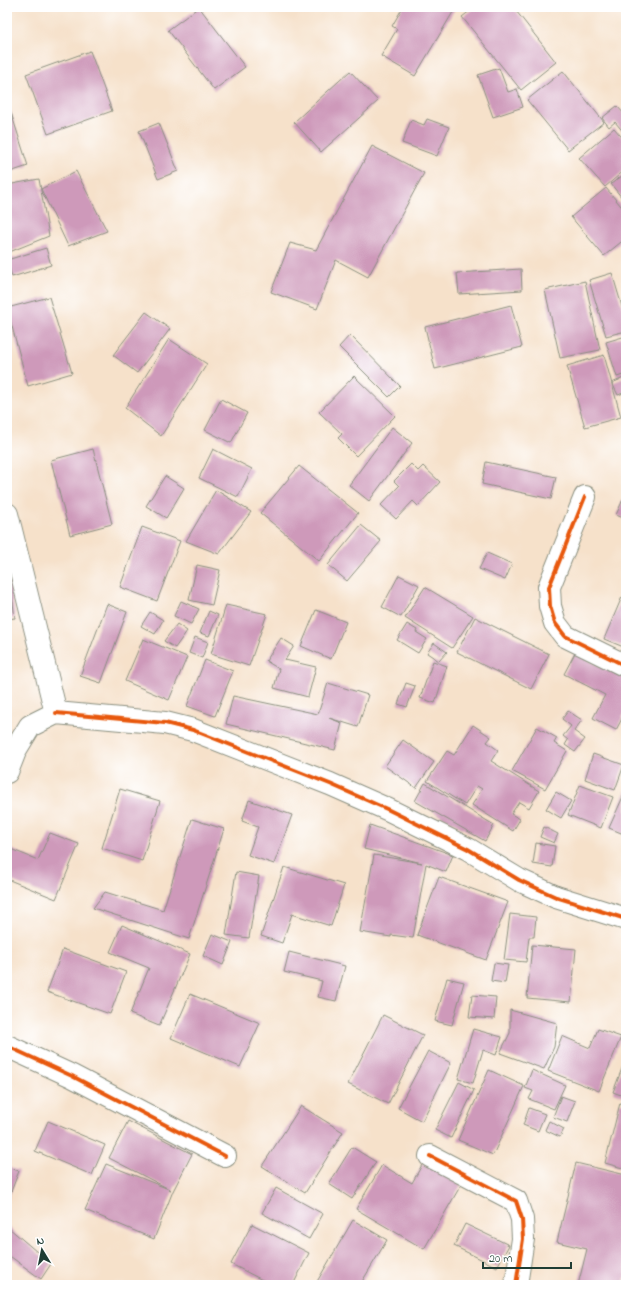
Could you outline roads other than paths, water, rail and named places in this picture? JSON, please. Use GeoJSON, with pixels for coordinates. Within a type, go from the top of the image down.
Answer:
{"type":"FeatureCollection","features":[{"type":"Feature","properties":{"kind":"street"},"geometry":{"type":"LineString","coordinates":[[585,497],[549,587],[550,606],[555,622],[565,636],[626,666]]}},
{"type":"Feature","properties":{"kind":"street"},"geometry":{"type":"LineString","coordinates":[[7,516],[56,713]]}},
{"type":"Feature","properties":{"kind":"street"},"geometry":{"type":"LineString","coordinates":[[7,772],[16,749],[30,726],[56,713],[165,723],[193,730],[330,784],[389,810],[468,849],[519,880],[556,897],[626,918]]}},
{"type":"Feature","properties":{"kind":"street"},"geometry":{"type":"LineString","coordinates":[[7,1046],[72,1076],[225,1156]]}},
{"type":"Feature","properties":{"kind":"street"},"geometry":{"type":"LineString","coordinates":[[430,1156],[516,1201],[522,1219],[523,1239],[516,1285]]}}]}
